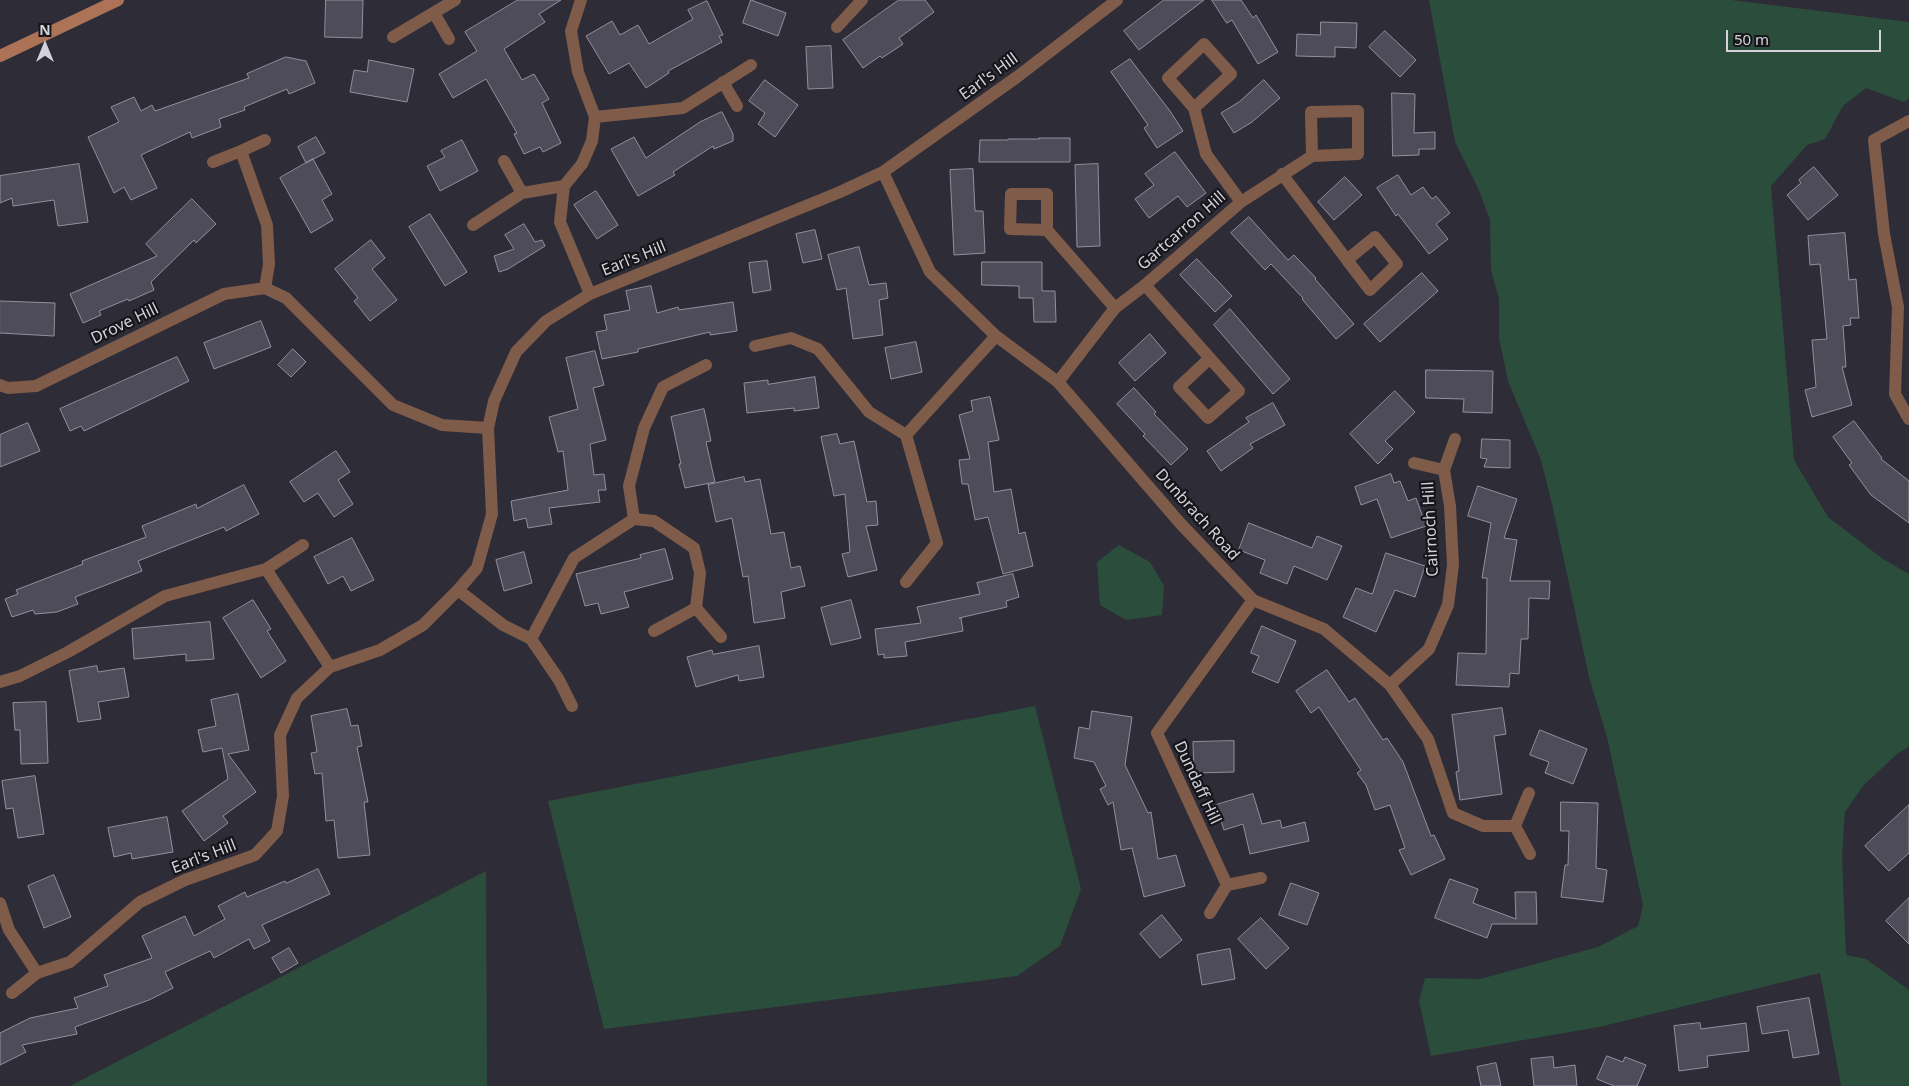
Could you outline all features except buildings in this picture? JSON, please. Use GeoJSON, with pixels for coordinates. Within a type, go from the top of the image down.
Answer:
{"type":"FeatureCollection","features":[{"type":"Feature","properties":{"kind":"street"},"geometry":{"type":"LineString","coordinates":[[0,56],[118,0]]}},
{"type":"Feature","properties":{"kind":"street"},"geometry":{"type":"LineString","coordinates":[[393,38],[455,0]]}},
{"type":"Feature","properties":{"kind":"street"},"geometry":{"type":"LineString","coordinates":[[581,0],[571,31],[578,72],[595,117],[592,141],[582,164],[564,186],[560,222],[590,294]]}},
{"type":"Feature","properties":{"kind":"street"},"geometry":{"type":"LineString","coordinates":[[837,27],[862,0]]}},
{"type":"Feature","properties":{"kind":"street","name":"Earl's Hill"},"geometry":{"type":"LineString","coordinates":[[12,993],[37,973],[70,962],[140,902],[185,880],[255,855],[277,831],[283,796],[280,735],[297,698],[330,667],[380,650],[423,625],[477,568],[492,514],[488,428],[494,401],[516,352],[546,320],[590,294],[840,192],[883,172],[1017,77],[1117,0]]}},
{"type":"Feature","properties":{"kind":"street"},"geometry":{"type":"LineString","coordinates":[[434,13],[449,39]]}},
{"type":"Feature","properties":{"kind":"street","name":"Gartcarron Hill"},"geometry":{"type":"LineString","coordinates":[[1194,108],[1231,74],[1204,44],[1168,78],[1194,108],[1206,154],[1241,202]]}},
{"type":"Feature","properties":{"kind":"street"},"geometry":{"type":"LineString","coordinates":[[595,117],[683,108],[751,65]]}},
{"type":"Feature","properties":{"kind":"street"},"geometry":{"type":"LineString","coordinates":[[723,82],[737,106]]}},
{"type":"Feature","properties":{"kind":"street","name":"Gartcarron Hill"},"geometry":{"type":"LineString","coordinates":[[1058,382],[1115,308],[1145,285],[1241,202],[1312,156],[1358,154],[1358,111],[1311,112],[1312,156]]}},
{"type":"Feature","properties":{"kind":"street"},"geometry":{"type":"LineString","coordinates":[[1909,121],[1874,140],[1884,234],[1898,308],[1895,394],[1909,419]]}},
{"type":"Feature","properties":{"kind":"street"},"geometry":{"type":"LineString","coordinates":[[213,162],[266,140]]}},
{"type":"Feature","properties":{"kind":"street"},"geometry":{"type":"LineString","coordinates":[[241,151],[267,225],[269,264],[265,288],[286,298],[393,405],[442,426],[488,428]]}},
{"type":"Feature","properties":{"kind":"street"},"geometry":{"type":"LineString","coordinates":[[504,161],[522,193]]}},
{"type":"Feature","properties":{"kind":"street","name":"Dunbrach Road"},"geometry":{"type":"LineString","coordinates":[[883,172],[930,272],[996,336],[1058,382],[1180,523],[1253,600],[1324,629],[1390,685],[1428,739],[1454,813],[1483,826],[1515,826]]}},
{"type":"Feature","properties":{"kind":"street"},"geometry":{"type":"LineString","coordinates":[[1282,174],[1347,260]]}},
{"type":"Feature","properties":{"kind":"street"},"geometry":{"type":"LineString","coordinates":[[473,225],[522,193],[564,186]]}},
{"type":"Feature","properties":{"kind":"street"},"geometry":{"type":"LineString","coordinates":[[1047,230],[1115,308]]}},
{"type":"Feature","properties":{"kind":"street","name":"Gartcarron Hill"},"geometry":{"type":"LineString","coordinates":[[1145,285],[1239,391],[1208,418],[1179,387],[1210,359]]}},
{"type":"Feature","properties":{"kind":"street","name":"Drove Hill"},"geometry":{"type":"LineString","coordinates":[[0,385],[8,388],[36,386],[224,294],[265,288]]}},
{"type":"Feature","properties":{"kind":"street"},"geometry":{"type":"LineString","coordinates":[[906,436],[996,336]]}},
{"type":"Feature","properties":{"kind":"street"},"geometry":{"type":"LineString","coordinates":[[755,346],[791,338],[818,349],[869,412],[906,436],[937,544],[906,582]]}},
{"type":"Feature","properties":{"kind":"street"},"geometry":{"type":"LineString","coordinates":[[634,519],[630,486],[644,428],[663,387],[706,365]]}},
{"type":"Feature","properties":{"kind":"street","name":"Cairnoch Hill"},"geometry":{"type":"LineString","coordinates":[[1390,685],[1429,649],[1448,605],[1453,565],[1450,506],[1444,470],[1455,439]]}},
{"type":"Feature","properties":{"kind":"street","name":"Cairnoch Hill"},"geometry":{"type":"LineString","coordinates":[[1414,463],[1444,470]]}},
{"type":"Feature","properties":{"kind":"street"},"geometry":{"type":"LineString","coordinates":[[531,639],[574,558],[634,519],[654,521],[694,548],[700,573],[696,608],[721,637]]}},
{"type":"Feature","properties":{"kind":"street"},"geometry":{"type":"LineString","coordinates":[[0,682],[20,676],[68,652],[165,596],[266,569],[302,545]]}},
{"type":"Feature","properties":{"kind":"street"},"geometry":{"type":"LineString","coordinates":[[266,569],[330,667]]}},
{"type":"Feature","properties":{"kind":"street"},"geometry":{"type":"LineString","coordinates":[[458,590],[503,625],[531,639],[559,680],[572,706]]}},
{"type":"Feature","properties":{"kind":"street","name":"Dundaff Hill"},"geometry":{"type":"LineString","coordinates":[[1227,885],[1157,733],[1253,600]]}},
{"type":"Feature","properties":{"kind":"street"},"geometry":{"type":"LineString","coordinates":[[654,630],[696,608]]}},
{"type":"Feature","properties":{"kind":"street"},"geometry":{"type":"LineString","coordinates":[[1529,793],[1515,826],[1530,854]]}},
{"type":"Feature","properties":{"kind":"street"},"geometry":{"type":"LineString","coordinates":[[1210,913],[1227,885],[1261,878]]}},
{"type":"Feature","properties":{"kind":"street"},"geometry":{"type":"LineString","coordinates":[[0,903],[8,930],[37,973]]}},
{"type":"Feature","properties":{"kind":"green space"},"geometry":{"type":"Polygon","coordinates":[[[1429,0],[1731,0],[1909,22],[1909,99],[1904,102],[1866,88],[1843,106],[1825,139],[1807,145],[1771,186],[1794,460],[1828,517],[1883,559],[1909,574],[1909,747],[1898,753],[1863,786],[1845,812],[1842,855],[1846,955],[1866,959],[1909,990],[1909,1086],[1841,1086],[1820,973],[1599,1027],[1431,1056],[1419,1001],[1425,978],[1480,979],[1598,947],[1638,926],[1643,905],[1607,737],[1589,677],[1541,460],[1508,381],[1499,338],[1499,299],[1491,270],[1490,220],[1479,190],[1455,142],[1429,0]]]}},
{"type":"Feature","properties":{"kind":"green space"},"geometry":{"type":"Polygon","coordinates":[[[1119,545],[1150,562],[1164,586],[1162,615],[1126,620],[1100,605],[1097,562],[1119,545]]]}},
{"type":"Feature","properties":{"kind":"green space"},"geometry":{"type":"Polygon","coordinates":[[[1035,706],[1081,889],[1060,946],[1017,976],[604,1029],[548,801],[1035,706]]]}},
{"type":"Feature","properties":{"kind":"green space"},"geometry":{"type":"Polygon","coordinates":[[[486,871],[487,1086],[70,1086],[486,871]]]}}]}
